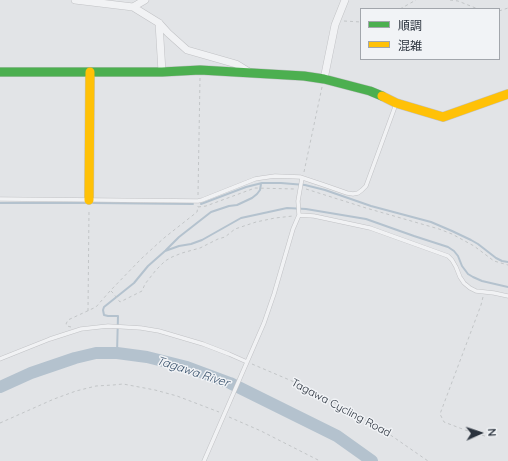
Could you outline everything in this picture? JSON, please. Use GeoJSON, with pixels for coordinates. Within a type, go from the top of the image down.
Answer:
{"type":"FeatureCollection","features":[{"type":"Feature","properties":{"kind":"street"},"geometry":{"type":"LineString","coordinates":[[75,0],[133,6],[159,23],[187,50],[236,64],[250,73]]}},
{"type":"Feature","properties":{"kind":"street"},"geometry":{"type":"LineString","coordinates":[[133,6],[145,0]]}},
{"type":"Feature","properties":{"kind":"street"},"geometry":{"type":"LineString","coordinates":[[324,79],[337,20],[344,0]]}},
{"type":"Feature","properties":{"kind":"street"},"geometry":{"type":"LineString","coordinates":[[159,23],[162,72]]}},
{"type":"Feature","properties":{"kind":"street"},"geometry":{"type":"LineString","coordinates":[[0,72],[162,72],[200,70],[304,76],[324,79],[370,91],[396,103],[443,117],[508,94]]}},
{"type":"Feature","properties":{"kind":"street"},"geometry":{"type":"LineString","coordinates":[[89,200],[90,72]]}},
{"type":"Feature","properties":{"kind":"lane"},"geometry":{"type":"LineString","coordinates":[[0,199],[198,201],[261,178],[275,176],[301,184],[353,194],[358,193],[366,186],[396,103]]}},
{"type":"Feature","properties":{"kind":"lane"},"geometry":{"type":"LineString","coordinates":[[204,461],[264,323],[274,294],[292,229],[298,215],[298,201],[301,184]]}},
{"type":"Feature","properties":{"kind":"lane"},"geometry":{"type":"LineString","coordinates":[[298,215],[314,216],[370,228],[448,256],[452,260],[464,283],[476,291],[508,296]]}},
{"type":"Feature","properties":{"kind":"lane"},"geometry":{"type":"LineString","coordinates":[[0,359],[56,337],[85,328],[126,326],[159,331],[203,344],[247,363]]}},
{"type":"Feature","properties":{"kind":"path"},"geometry":{"type":"LineString","coordinates":[[402,8],[416,0]]}},
{"type":"Feature","properties":{"kind":"path"},"geometry":{"type":"LineString","coordinates":[[450,0],[458,1],[476,8]]}},
{"type":"Feature","properties":{"kind":"path"},"geometry":{"type":"LineString","coordinates":[[337,20],[360,22]]}},
{"type":"Feature","properties":{"kind":"path"},"geometry":{"type":"LineString","coordinates":[[85,328],[67,326],[66,324],[68,320],[96,307],[142,258],[164,238],[197,212],[200,70]]}},
{"type":"Feature","properties":{"kind":"path"},"geometry":{"type":"LineString","coordinates":[[301,184],[324,79]]}},
{"type":"Feature","properties":{"kind":"path"},"geometry":{"type":"LineString","coordinates":[[198,207],[206,206],[257,188],[301,184]]}},
{"type":"Feature","properties":{"kind":"path"},"geometry":{"type":"LineString","coordinates":[[301,184],[305,189],[452,234],[474,246],[494,261],[508,265]]}},
{"type":"Feature","properties":{"kind":"path"},"geometry":{"type":"LineString","coordinates":[[88,311],[89,200]]}},
{"type":"Feature","properties":{"kind":"path"},"geometry":{"type":"LineString","coordinates":[[110,291],[120,302],[142,291],[150,277],[165,261],[225,237],[235,229],[256,222],[298,215]]}},
{"type":"Feature","properties":{"kind":"path"},"geometry":{"type":"LineString","coordinates":[[483,292],[481,305],[440,414],[444,422],[465,430],[488,436]]}},
{"type":"Feature","properties":{"kind":"path","name":"Tagawa Cycling Road"},"geometry":{"type":"LineString","coordinates":[[247,363],[306,387],[389,434],[428,461]]}},
{"type":"Feature","properties":{"kind":"path"},"geometry":{"type":"LineString","coordinates":[[0,423],[76,391],[96,386],[123,384],[177,396],[225,413],[320,461]]}},
{"type":"Feature","properties":{"kind":"waterway"},"geometry":{"type":"LineString","coordinates":[[201,204],[246,187],[262,183],[305,185],[325,190],[371,206],[431,222],[471,240],[496,258],[508,262]]}},
{"type":"Feature","properties":{"kind":"waterway"},"geometry":{"type":"LineString","coordinates":[[166,250],[179,237],[211,212],[237,205],[252,198],[260,190],[261,184]]}},
{"type":"Feature","properties":{"kind":"waterway"},"geometry":{"type":"LineString","coordinates":[[0,203],[87,203]]}},
{"type":"Feature","properties":{"kind":"waterway"},"geometry":{"type":"LineString","coordinates":[[93,203],[193,204]]}},
{"type":"Feature","properties":{"kind":"waterway"},"geometry":{"type":"LineString","coordinates":[[117,353],[118,316],[104,315],[104,307],[134,283],[148,266],[165,251],[202,240],[241,218],[287,208],[306,209],[366,219],[448,247],[458,256],[462,266],[468,274],[482,281],[508,287]]}},
{"type":"Feature","properties":{"kind":"waterway","name":"Tagawa River"},"geometry":{"type":"LineString","coordinates":[[0,387],[31,373],[75,358],[96,353],[117,353],[147,357],[187,367],[230,383],[337,436],[372,461]]}},
{"type":"Feature","properties":{"kind":"traffic: fast"},"geometry":{"type":"LineString","coordinates":[[0,72],[162,72],[200,70],[304,76],[324,79],[370,91],[382,96]]}},
{"type":"Feature","properties":{"kind":"traffic: slow"},"geometry":{"type":"LineString","coordinates":[[89,200],[90,72]]}},
{"type":"Feature","properties":{"kind":"traffic: slow"},"geometry":{"type":"LineString","coordinates":[[382,96],[396,103],[443,117],[508,94]]}}]}
